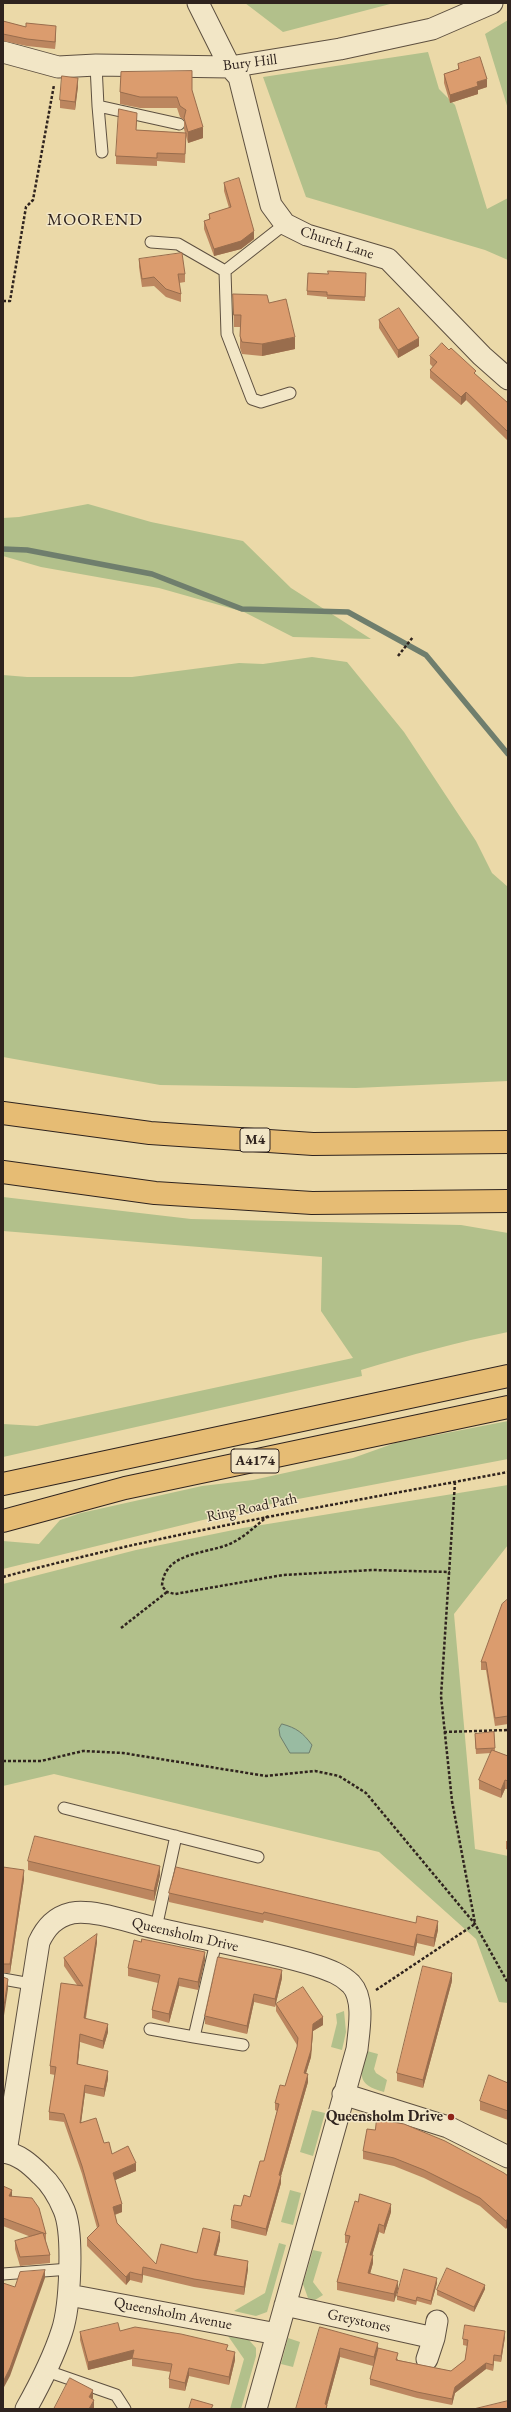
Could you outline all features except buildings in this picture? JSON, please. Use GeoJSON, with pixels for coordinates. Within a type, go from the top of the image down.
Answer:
{"type":"FeatureCollection","features":[{"type":"Feature","properties":{"kind":"highway","name":"M4"},"geometry":{"type":"LineString","coordinates":[[3,1113],[150,1133],[313,1144],[508,1142]]}},
{"type":"Feature","properties":{"kind":"highway"},"geometry":{"type":"LineString","coordinates":[[3,1172],[155,1193],[304,1202],[508,1201]]}},
{"type":"Feature","properties":{"kind":"highway","name":"A4174"},"geometry":{"type":"LineString","coordinates":[[3,1484],[508,1376]]}},
{"type":"Feature","properties":{"kind":"highway","name":"A4174"},"geometry":{"type":"LineString","coordinates":[[3,1521],[125,1488],[508,1407]]}},
{"type":"Feature","properties":{"kind":"street","name":"Church Lane"},"geometry":{"type":"LineString","coordinates":[[198,3],[230,67],[239,77],[271,205],[285,224],[307,236],[388,259],[482,356],[508,379]]}},
{"type":"Feature","properties":{"kind":"street","name":"Bury Hill"},"geometry":{"type":"LineString","coordinates":[[3,52],[58,67],[96,65],[230,67],[340,49],[432,29],[492,3]]}},
{"type":"Feature","properties":{"kind":"street","name":"Queensholm Drive"},"geometry":{"type":"LineString","coordinates":[[5,2152],[39,1942],[46,1928],[58,1918],[72,1913],[94,1914],[156,1928],[316,1966],[338,1974],[352,1986],[358,2002],[360,2023],[357,2049],[343,2094],[286,2305],[256,2409]]}},
{"type":"Feature","properties":{"kind":"street"},"geometry":{"type":"LineString","coordinates":[[343,2094],[448,2127],[508,2157]]}},
{"type":"Feature","properties":{"kind":"street"},"geometry":{"type":"LineString","coordinates":[[5,2152],[26,2160],[50,2183],[65,2212],[70,2250],[69,2295],[62,2330],[47,2371],[26,2409]]}},
{"type":"Feature","properties":{"kind":"street","name":"Queensholm Avenue"},"geometry":{"type":"LineString","coordinates":[[69,2295],[277,2334]]}},
{"type":"Feature","properties":{"kind":"street","name":"Greystones"},"geometry":{"type":"LineString","coordinates":[[286,2305],[435,2330],[427,2359]]}},
{"type":"Feature","properties":{"kind":"lane"},"geometry":{"type":"LineString","coordinates":[[96,65],[102,152]]}},
{"type":"Feature","properties":{"kind":"lane"},"geometry":{"type":"LineString","coordinates":[[98,106],[179,124]]}},
{"type":"Feature","properties":{"kind":"lane"},"geometry":{"type":"LineString","coordinates":[[225,271],[285,224]]}},
{"type":"Feature","properties":{"kind":"lane"},"geometry":{"type":"LineString","coordinates":[[150,242],[178,244],[225,271]]}},
{"type":"Feature","properties":{"kind":"lane"},"geometry":{"type":"LineString","coordinates":[[225,271],[227,334],[252,399],[261,402],[290,393]]}},
{"type":"Feature","properties":{"kind":"lane"},"geometry":{"type":"LineString","coordinates":[[64,1808],[258,1857]]}},
{"type":"Feature","properties":{"kind":"lane"},"geometry":{"type":"LineString","coordinates":[[156,1928],[176,1836]]}},
{"type":"Feature","properties":{"kind":"lane"},"geometry":{"type":"LineString","coordinates":[[194,2037],[216,1942]]}},
{"type":"Feature","properties":{"kind":"lane"},"geometry":{"type":"LineString","coordinates":[[3,1979],[31,1984]]}},
{"type":"Feature","properties":{"kind":"lane"},"geometry":{"type":"LineString","coordinates":[[150,2029],[243,2045]]}},
{"type":"Feature","properties":{"kind":"lane"},"geometry":{"type":"LineString","coordinates":[[3,2274],[70,2269]]}},
{"type":"Feature","properties":{"kind":"lane"},"geometry":{"type":"LineString","coordinates":[[47,2371],[116,2395],[125,2409]]}},
{"type":"Feature","properties":{"kind":"path"},"geometry":{"type":"LineString","coordinates":[[3,301],[10,301],[26,206],[33,200],[58,67]]}},
{"type":"Feature","properties":{"kind":"path"},"geometry":{"type":"LineString","coordinates":[[398,656],[413,637]]}},
{"type":"Feature","properties":{"kind":"path","name":"Ring Road Path"},"geometry":{"type":"LineString","coordinates":[[3,1577],[70,1559],[268,1515],[508,1472]]}},
{"type":"Feature","properties":{"kind":"path"},"geometry":{"type":"LineString","coordinates":[[455,1482],[441,1696],[452,1801],[475,1924]]}},
{"type":"Feature","properties":{"kind":"path"},"geometry":{"type":"LineString","coordinates":[[268,1515],[247,1533],[228,1544],[183,1557],[173,1563],[163,1576],[162,1586],[168,1592],[175,1594],[282,1575],[373,1570],[450,1572]]}},
{"type":"Feature","properties":{"kind":"path"},"geometry":{"type":"LineString","coordinates":[[121,1628],[168,1592]]}},
{"type":"Feature","properties":{"kind":"path"},"geometry":{"type":"LineString","coordinates":[[444,1732],[508,1730]]}},
{"type":"Feature","properties":{"kind":"path"},"geometry":{"type":"LineString","coordinates":[[3,1761],[42,1761],[83,1751],[123,1753],[266,1776],[315,1771],[339,1776],[366,1793],[475,1924],[508,1982]]}},
{"type":"Feature","properties":{"kind":"path"},"geometry":{"type":"LineString","coordinates":[[358,2002],[475,1924]]}},
{"type":"Feature","properties":{"kind":"shaded area"},"geometry":{"type":"Polygon","coordinates":[[[245,3],[394,3],[283,32],[245,3]]]}},
{"type":"Feature","properties":{"kind":"shaded area"},"geometry":{"type":"Polygon","coordinates":[[[508,20],[508,109],[485,34],[508,20]]]}},
{"type":"Feature","properties":{"kind":"shaded area"},"geometry":{"type":"Polygon","coordinates":[[[428,52],[439,89],[455,105],[487,209],[508,198],[508,260],[485,250],[306,197],[263,77],[428,52]]]}},
{"type":"Feature","properties":{"kind":"shaded area"},"geometry":{"type":"Polygon","coordinates":[[[88,504],[151,522],[243,541],[291,588],[371,639],[293,637],[244,612],[159,588],[41,567],[3,556],[3,518],[19,517],[88,504]]]}},
{"type":"Feature","properties":{"kind":"shaded area"},"geometry":{"type":"Polygon","coordinates":[[[312,657],[347,662],[404,732],[476,841],[492,873],[508,887],[508,1081],[356,1088],[160,1085],[3,1057],[3,675],[27,677],[132,677],[239,663],[263,664],[312,657]]]}},
{"type":"Feature","properties":{"kind":"shaded area"},"geometry":{"type":"Polygon","coordinates":[[[3,1197],[191,1219],[461,1225],[508,1233],[508,1332],[452,1344],[379,1364],[361,1370],[362,1376],[3,1457],[3,1424],[37,1426],[353,1358],[321,1311],[322,1257],[3,1231],[3,1197]]]}},
{"type":"Feature","properties":{"kind":"shaded area"},"geometry":{"type":"Polygon","coordinates":[[[508,1421],[508,1459],[256,1507],[3,1569],[3,1541],[39,1544],[60,1520],[81,1513],[202,1486],[253,1480],[353,1458],[395,1443],[508,1421]]]}},
{"type":"Feature","properties":{"kind":"shaded area"},"geometry":{"type":"Polygon","coordinates":[[[508,1485],[508,1545],[454,1614],[475,1849],[508,1856],[508,2003],[499,2002],[476,1939],[379,1852],[54,1774],[3,1786],[3,1584],[136,1550],[243,1528],[508,1485]]]}},
{"type":"Feature","properties":{"kind":"shaded area"},"geometry":{"type":"Polygon","coordinates":[[[282,1724],[296,1729],[306,1737],[312,1745],[309,1753],[290,1753],[280,1736],[279,1729],[282,1724]]]}},
{"type":"Feature","properties":{"kind":"shaded area"},"geometry":{"type":"Polygon","coordinates":[[[344,2011],[346,2032],[342,2050],[331,2047],[337,2023],[336,2014],[344,2011]]]}},
{"type":"Feature","properties":{"kind":"shaded area"},"geometry":{"type":"Polygon","coordinates":[[[367,2051],[378,2054],[374,2069],[376,2073],[387,2080],[384,2092],[369,2086],[362,2078],[367,2051]]]}},
{"type":"Feature","properties":{"kind":"shaded area"},"geometry":{"type":"Polygon","coordinates":[[[312,2110],[325,2113],[313,2156],[300,2152],[312,2110]]]}},
{"type":"Feature","properties":{"kind":"shaded area"},"geometry":{"type":"Polygon","coordinates":[[[290,2190],[301,2193],[293,2225],[281,2222],[290,2190]]]}},
{"type":"Feature","properties":{"kind":"shaded area"},"geometry":{"type":"Polygon","coordinates":[[[279,2243],[286,2245],[267,2312],[256,2316],[234,2311],[265,2293],[279,2243]]]}},
{"type":"Feature","properties":{"kind":"shaded area"},"geometry":{"type":"Polygon","coordinates":[[[313,2250],[322,2252],[313,2282],[323,2295],[315,2300],[308,2298],[303,2284],[313,2250]]]}},
{"type":"Feature","properties":{"kind":"shaded area"},"geometry":{"type":"Polygon","coordinates":[[[228,2336],[249,2340],[256,2348],[256,2356],[241,2409],[230,2409],[244,2359],[228,2336]]]}},
{"type":"Feature","properties":{"kind":"shaded area"},"geometry":{"type":"Polygon","coordinates":[[[288,2338],[300,2342],[293,2367],[281,2364],[288,2338]]]}},
{"type":"Feature","properties":{"kind":"waterway"},"geometry":{"type":"LineString","coordinates":[[3,549],[27,550],[152,574],[242,609],[348,612],[426,655],[508,754]]}},
{"type":"Feature","properties":{"kind":"place","name":"Queensholm Drive"},"geometry":{"type":"Point","coordinates":[451,2117]}},
{"type":"Feature","properties":{"kind":"district","name":"MOOREND"},"geometry":{"type":"Point","coordinates":[95,220]}}]}
